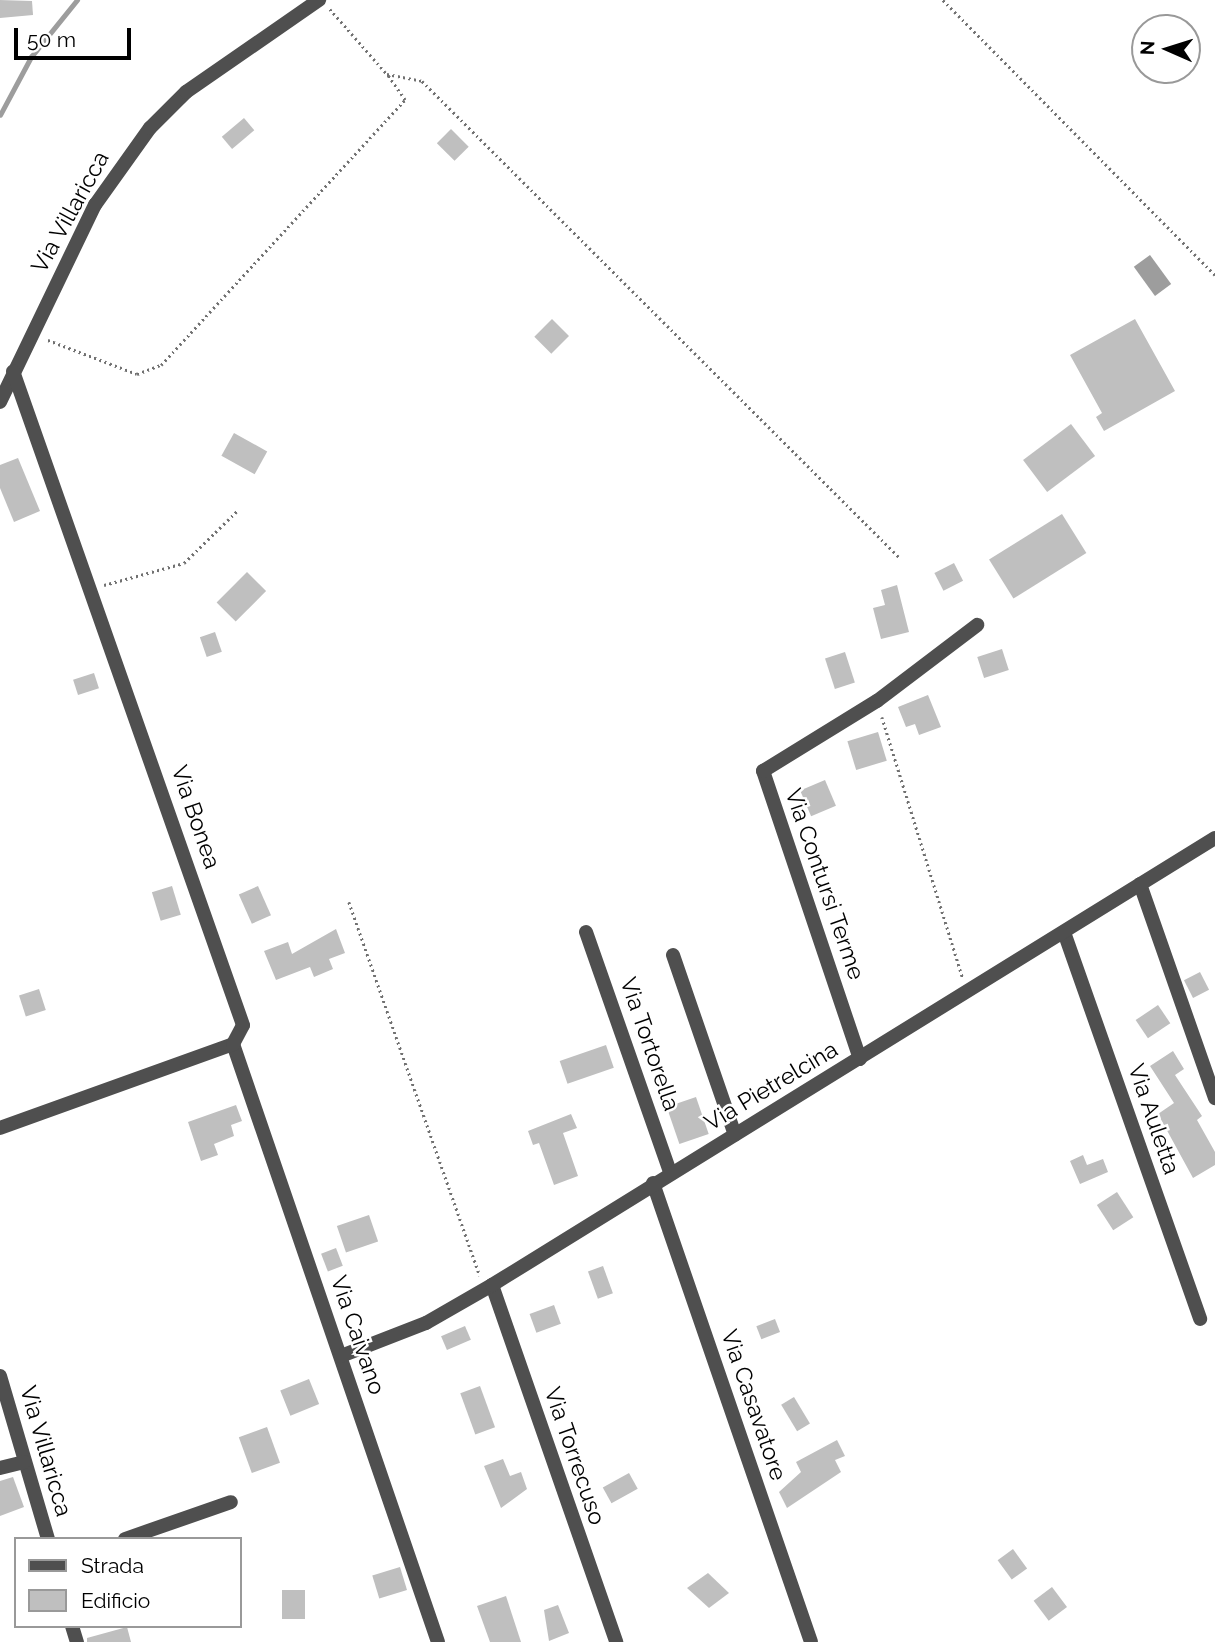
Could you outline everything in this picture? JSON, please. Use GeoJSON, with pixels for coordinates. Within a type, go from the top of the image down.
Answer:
{"type":"FeatureCollection","features":[{"type":"Feature","properties":{"kind":"street","name":"Via Villaricca"},"geometry":{"type":"LineString","coordinates":[[0,402],[95,205],[161,114],[320,0]]}},
{"type":"Feature","properties":{"kind":"street","name":"Via Bonea"},"geometry":{"type":"LineString","coordinates":[[13,371],[93,590],[242,1016],[242,1032],[233,1044]]}},
{"type":"Feature","properties":{"kind":"street","name":"Via Contursi Terme"},"geometry":{"type":"LineString","coordinates":[[860,1059],[763,771],[877,701],[976,625]]}},
{"type":"Feature","properties":{"kind":"street","name":"Via Pietrelcina"},"geometry":{"type":"LineString","coordinates":[[341,1356],[426,1323],[489,1287],[670,1172],[1065,934],[1215,838]]}},
{"type":"Feature","properties":{"kind":"street"},"geometry":{"type":"LineString","coordinates":[[1140,884],[1215,1098]]}},
{"type":"Feature","properties":{"kind":"street","name":"Via Tortorella"},"geometry":{"type":"LineString","coordinates":[[586,932],[670,1172]]}},
{"type":"Feature","properties":{"kind":"street","name":"Via Auletta"},"geometry":{"type":"LineString","coordinates":[[1065,934],[1200,1319]]}},
{"type":"Feature","properties":{"kind":"street"},"geometry":{"type":"LineString","coordinates":[[673,955],[735,1135]]}},
{"type":"Feature","properties":{"kind":"street"},"geometry":{"type":"LineString","coordinates":[[0,1128],[233,1044]]}},
{"type":"Feature","properties":{"kind":"street","name":"Via Caivano"},"geometry":{"type":"LineString","coordinates":[[233,1044],[438,1642]]}},
{"type":"Feature","properties":{"kind":"street","name":"Via Casavatore"},"geometry":{"type":"LineString","coordinates":[[653,1183],[811,1642]]}},
{"type":"Feature","properties":{"kind":"street","name":"Via Torrecuso"},"geometry":{"type":"LineString","coordinates":[[489,1287],[615,1642]]}},
{"type":"Feature","properties":{"kind":"street","name":"Via Villaricca"},"geometry":{"type":"LineString","coordinates":[[0,1376],[47,1537]]}},
{"type":"Feature","properties":{"kind":"street"},"geometry":{"type":"LineString","coordinates":[[0,1468],[24,1462]]}},
{"type":"Feature","properties":{"kind":"street"},"geometry":{"type":"LineString","coordinates":[[131,1537],[232,1502]]}},
{"type":"Feature","properties":{"kind":"path"},"geometry":{"type":"LineString","coordinates":[[32,334],[137,374],[161,365],[405,100],[387,74],[320,0]]}},
{"type":"Feature","properties":{"kind":"path"},"geometry":{"type":"LineString","coordinates":[[943,0],[1215,275]]}},
{"type":"Feature","properties":{"kind":"path"},"geometry":{"type":"LineString","coordinates":[[387,74],[422,81],[900,558]]}},
{"type":"Feature","properties":{"kind":"path"},"geometry":{"type":"LineString","coordinates":[[93,590],[184,563],[237,511]]}},
{"type":"Feature","properties":{"kind":"path"},"geometry":{"type":"LineString","coordinates":[[877,701],[967,991]]}},
{"type":"Feature","properties":{"kind":"path"},"geometry":{"type":"LineString","coordinates":[[349,902],[489,1287]]}},
{"type":"Feature","properties":{"kind":"shaded area"},"geometry":{"type":"Polygon","coordinates":[[[1150,255],[1171,284],[1155,296],[1134,267],[1150,255]]]}},
{"type":"Feature","properties":{"kind":"building"},"geometry":{"type":"Polygon","coordinates":[[[0,0],[32,1],[33,15],[0,18],[0,0]]]}},
{"type":"Feature","properties":{"kind":"building"},"geometry":{"type":"Polygon","coordinates":[[[244,118],[254,130],[232,149],[222,137],[244,118]]]}},
{"type":"Feature","properties":{"kind":"building"},"geometry":{"type":"Polygon","coordinates":[[[451,129],[469,147],[455,161],[437,143],[451,129]]]}},
{"type":"Feature","properties":{"kind":"building"},"geometry":{"type":"Polygon","coordinates":[[[552,319],[569,336],[551,354],[534,337],[552,319]]]}},
{"type":"Feature","properties":{"kind":"building"},"geometry":{"type":"Polygon","coordinates":[[[1135,319],[1175,391],[1104,431],[1096,417],[1102,413],[1070,355],[1135,319]]]}},
{"type":"Feature","properties":{"kind":"building"},"geometry":{"type":"Polygon","coordinates":[[[1071,424],[1095,456],[1047,492],[1023,460],[1071,424]]]}},
{"type":"Feature","properties":{"kind":"building"},"geometry":{"type":"Polygon","coordinates":[[[234,433],[267,451],[255,474],[221,456],[234,433]]]}},
{"type":"Feature","properties":{"kind":"building"},"geometry":{"type":"Polygon","coordinates":[[[18,458],[40,511],[14,522],[0,488],[0,465],[18,458]]]}},
{"type":"Feature","properties":{"kind":"building"},"geometry":{"type":"Polygon","coordinates":[[[1062,514],[1086,553],[1013,599],[989,560],[1062,514]]]}},
{"type":"Feature","properties":{"kind":"building"},"geometry":{"type":"Polygon","coordinates":[[[954,563],[963,581],[943,591],[934,573],[954,563]]]}},
{"type":"Feature","properties":{"kind":"building"},"geometry":{"type":"Polygon","coordinates":[[[247,572],[266,591],[236,621],[217,602],[247,572]]]}},
{"type":"Feature","properties":{"kind":"building"},"geometry":{"type":"Polygon","coordinates":[[[897,585],[909,632],[881,639],[873,608],[885,605],[881,590],[897,585]]]}},
{"type":"Feature","properties":{"kind":"building"},"geometry":{"type":"Polygon","coordinates":[[[215,632],[222,652],[207,657],[200,637],[215,632]]]}},
{"type":"Feature","properties":{"kind":"building"},"geometry":{"type":"Polygon","coordinates":[[[1002,649],[1009,670],[984,678],[977,657],[1002,649]]]}},
{"type":"Feature","properties":{"kind":"building"},"geometry":{"type":"Polygon","coordinates":[[[845,652],[855,682],[835,689],[825,658],[845,652]]]}},
{"type":"Feature","properties":{"kind":"building"},"geometry":{"type":"Polygon","coordinates":[[[94,673],[99,688],[78,695],[73,680],[94,673]]]}},
{"type":"Feature","properties":{"kind":"building"},"geometry":{"type":"Polygon","coordinates":[[[928,695],[941,727],[919,735],[915,724],[906,727],[898,707],[928,695]]]}},
{"type":"Feature","properties":{"kind":"building"},"geometry":{"type":"Polygon","coordinates":[[[878,732],[887,761],[856,770],[847,741],[878,732]]]}},
{"type":"Feature","properties":{"kind":"building"},"geometry":{"type":"Polygon","coordinates":[[[825,780],[836,806],[811,816],[800,791],[825,780]]]}},
{"type":"Feature","properties":{"kind":"building"},"geometry":{"type":"Polygon","coordinates":[[[172,886],[181,915],[161,921],[152,892],[172,886]]]}},
{"type":"Feature","properties":{"kind":"building"},"geometry":{"type":"Polygon","coordinates":[[[258,886],[271,915],[252,924],[239,895],[258,886]]]}},
{"type":"Feature","properties":{"kind":"building"},"geometry":{"type":"Polygon","coordinates":[[[336,929],[345,953],[329,959],[333,969],[314,977],[310,967],[276,980],[264,951],[288,942],[292,954],[336,929]]]}},
{"type":"Feature","properties":{"kind":"building"},"geometry":{"type":"Polygon","coordinates":[[[1200,972],[1209,990],[1193,998],[1184,980],[1200,972]]]}},
{"type":"Feature","properties":{"kind":"building"},"geometry":{"type":"Polygon","coordinates":[[[39,989],[46,1010],[26,1016],[19,995],[39,989]]]}},
{"type":"Feature","properties":{"kind":"building"},"geometry":{"type":"Polygon","coordinates":[[[1158,1005],[1170,1023],[1148,1038],[1136,1020],[1158,1005]]]}},
{"type":"Feature","properties":{"kind":"building"},"geometry":{"type":"Polygon","coordinates":[[[606,1045],[614,1068],[567,1084],[560,1061],[606,1045]]]}},
{"type":"Feature","properties":{"kind":"building"},"geometry":{"type":"Polygon","coordinates":[[[1173,1051],[1184,1069],[1175,1075],[1202,1116],[1197,1120],[1215,1152],[1215,1165],[1193,1178],[1158,1114],[1174,1103],[1150,1066],[1173,1051]]]}},
{"type":"Feature","properties":{"kind":"building"},"geometry":{"type":"Polygon","coordinates":[[[696,1097],[709,1134],[679,1144],[667,1107],[696,1097]]]}},
{"type":"Feature","properties":{"kind":"building"},"geometry":{"type":"Polygon","coordinates":[[[236,1105],[242,1121],[231,1125],[234,1136],[214,1144],[218,1155],[201,1161],[188,1122],[236,1105]]]}},
{"type":"Feature","properties":{"kind":"building"},"geometry":{"type":"Polygon","coordinates":[[[571,1114],[577,1128],[563,1133],[578,1176],[554,1185],[539,1143],[533,1145],[528,1131],[571,1114]]]}},
{"type":"Feature","properties":{"kind":"building"},"geometry":{"type":"Polygon","coordinates":[[[1083,1155],[1087,1165],[1103,1159],[1108,1172],[1080,1184],[1070,1161],[1083,1155]]]}},
{"type":"Feature","properties":{"kind":"building"},"geometry":{"type":"Polygon","coordinates":[[[1117,1192],[1133,1217],[1113,1230],[1097,1205],[1117,1192]]]}},
{"type":"Feature","properties":{"kind":"building"},"geometry":{"type":"Polygon","coordinates":[[[369,1215],[378,1241],[346,1253],[337,1226],[369,1215]]]}},
{"type":"Feature","properties":{"kind":"building"},"geometry":{"type":"Polygon","coordinates":[[[336,1248],[343,1266],[328,1271],[321,1254],[336,1248]]]}},
{"type":"Feature","properties":{"kind":"building"},"geometry":{"type":"Polygon","coordinates":[[[603,1266],[613,1293],[598,1299],[588,1271],[603,1266]]]}},
{"type":"Feature","properties":{"kind":"building"},"geometry":{"type":"Polygon","coordinates":[[[554,1305],[561,1324],[536,1333],[530,1314],[554,1305]]]}},
{"type":"Feature","properties":{"kind":"building"},"geometry":{"type":"Polygon","coordinates":[[[775,1319],[780,1332],[761,1339],[756,1326],[775,1319]]]}},
{"type":"Feature","properties":{"kind":"building"},"geometry":{"type":"Polygon","coordinates":[[[465,1326],[471,1340],[447,1350],[441,1336],[465,1326]]]}},
{"type":"Feature","properties":{"kind":"building"},"geometry":{"type":"Polygon","coordinates":[[[309,1379],[319,1404],[290,1416],[280,1391],[309,1379]]]}},
{"type":"Feature","properties":{"kind":"building"},"geometry":{"type":"Polygon","coordinates":[[[480,1386],[495,1427],[475,1435],[460,1393],[480,1386]]]}},
{"type":"Feature","properties":{"kind":"building"},"geometry":{"type":"Polygon","coordinates":[[[794,1397],[810,1424],[797,1431],[781,1405],[794,1397]]]}},
{"type":"Feature","properties":{"kind":"building"},"geometry":{"type":"Polygon","coordinates":[[[267,1427],[280,1463],[252,1473],[239,1437],[267,1427]]]}},
{"type":"Feature","properties":{"kind":"building"},"geometry":{"type":"Polygon","coordinates":[[[837,1440],[845,1456],[835,1460],[841,1472],[787,1508],[779,1492],[801,1472],[796,1462],[837,1440]]]}},
{"type":"Feature","properties":{"kind":"building"},"geometry":{"type":"Polygon","coordinates":[[[503,1459],[510,1476],[521,1472],[527,1489],[501,1508],[484,1466],[503,1459]]]}},
{"type":"Feature","properties":{"kind":"building"},"geometry":{"type":"Polygon","coordinates":[[[629,1473],[638,1489],[611,1503],[603,1488],[629,1473]]]}},
{"type":"Feature","properties":{"kind":"building"},"geometry":{"type":"Polygon","coordinates":[[[13,1477],[24,1507],[0,1516],[0,1481],[13,1477]]]}},
{"type":"Feature","properties":{"kind":"building"},"geometry":{"type":"Polygon","coordinates":[[[1013,1549],[1027,1568],[1012,1580],[998,1560],[1013,1549]]]}},
{"type":"Feature","properties":{"kind":"building"},"geometry":{"type":"Polygon","coordinates":[[[400,1567],[407,1590],[379,1598],[372,1575],[400,1567]]]}},
{"type":"Feature","properties":{"kind":"building"},"geometry":{"type":"Polygon","coordinates":[[[708,1573],[729,1593],[709,1608],[687,1588],[708,1573]]]}},
{"type":"Feature","properties":{"kind":"building"},"geometry":{"type":"Polygon","coordinates":[[[1052,1587],[1067,1607],[1049,1621],[1034,1601],[1052,1587]]]}},
{"type":"Feature","properties":{"kind":"building"},"geometry":{"type":"Polygon","coordinates":[[[282,1590],[305,1590],[305,1619],[282,1619],[282,1590]]]}},
{"type":"Feature","properties":{"kind":"building"},"geometry":{"type":"Polygon","coordinates":[[[506,1596],[521,1642],[490,1642],[477,1606],[506,1596]]]}},
{"type":"Feature","properties":{"kind":"building"},"geometry":{"type":"Polygon","coordinates":[[[558,1605],[569,1633],[549,1641],[544,1610],[558,1605]]]}},
{"type":"Feature","properties":{"kind":"building"},"geometry":{"type":"Polygon","coordinates":[[[127,1628],[131,1642],[87,1642],[87,1638],[127,1628]]]}},
{"type":"Feature","properties":{"kind":"waterway"},"geometry":{"type":"LineString","coordinates":[[0,115],[31,57],[77,0]]}}]}
